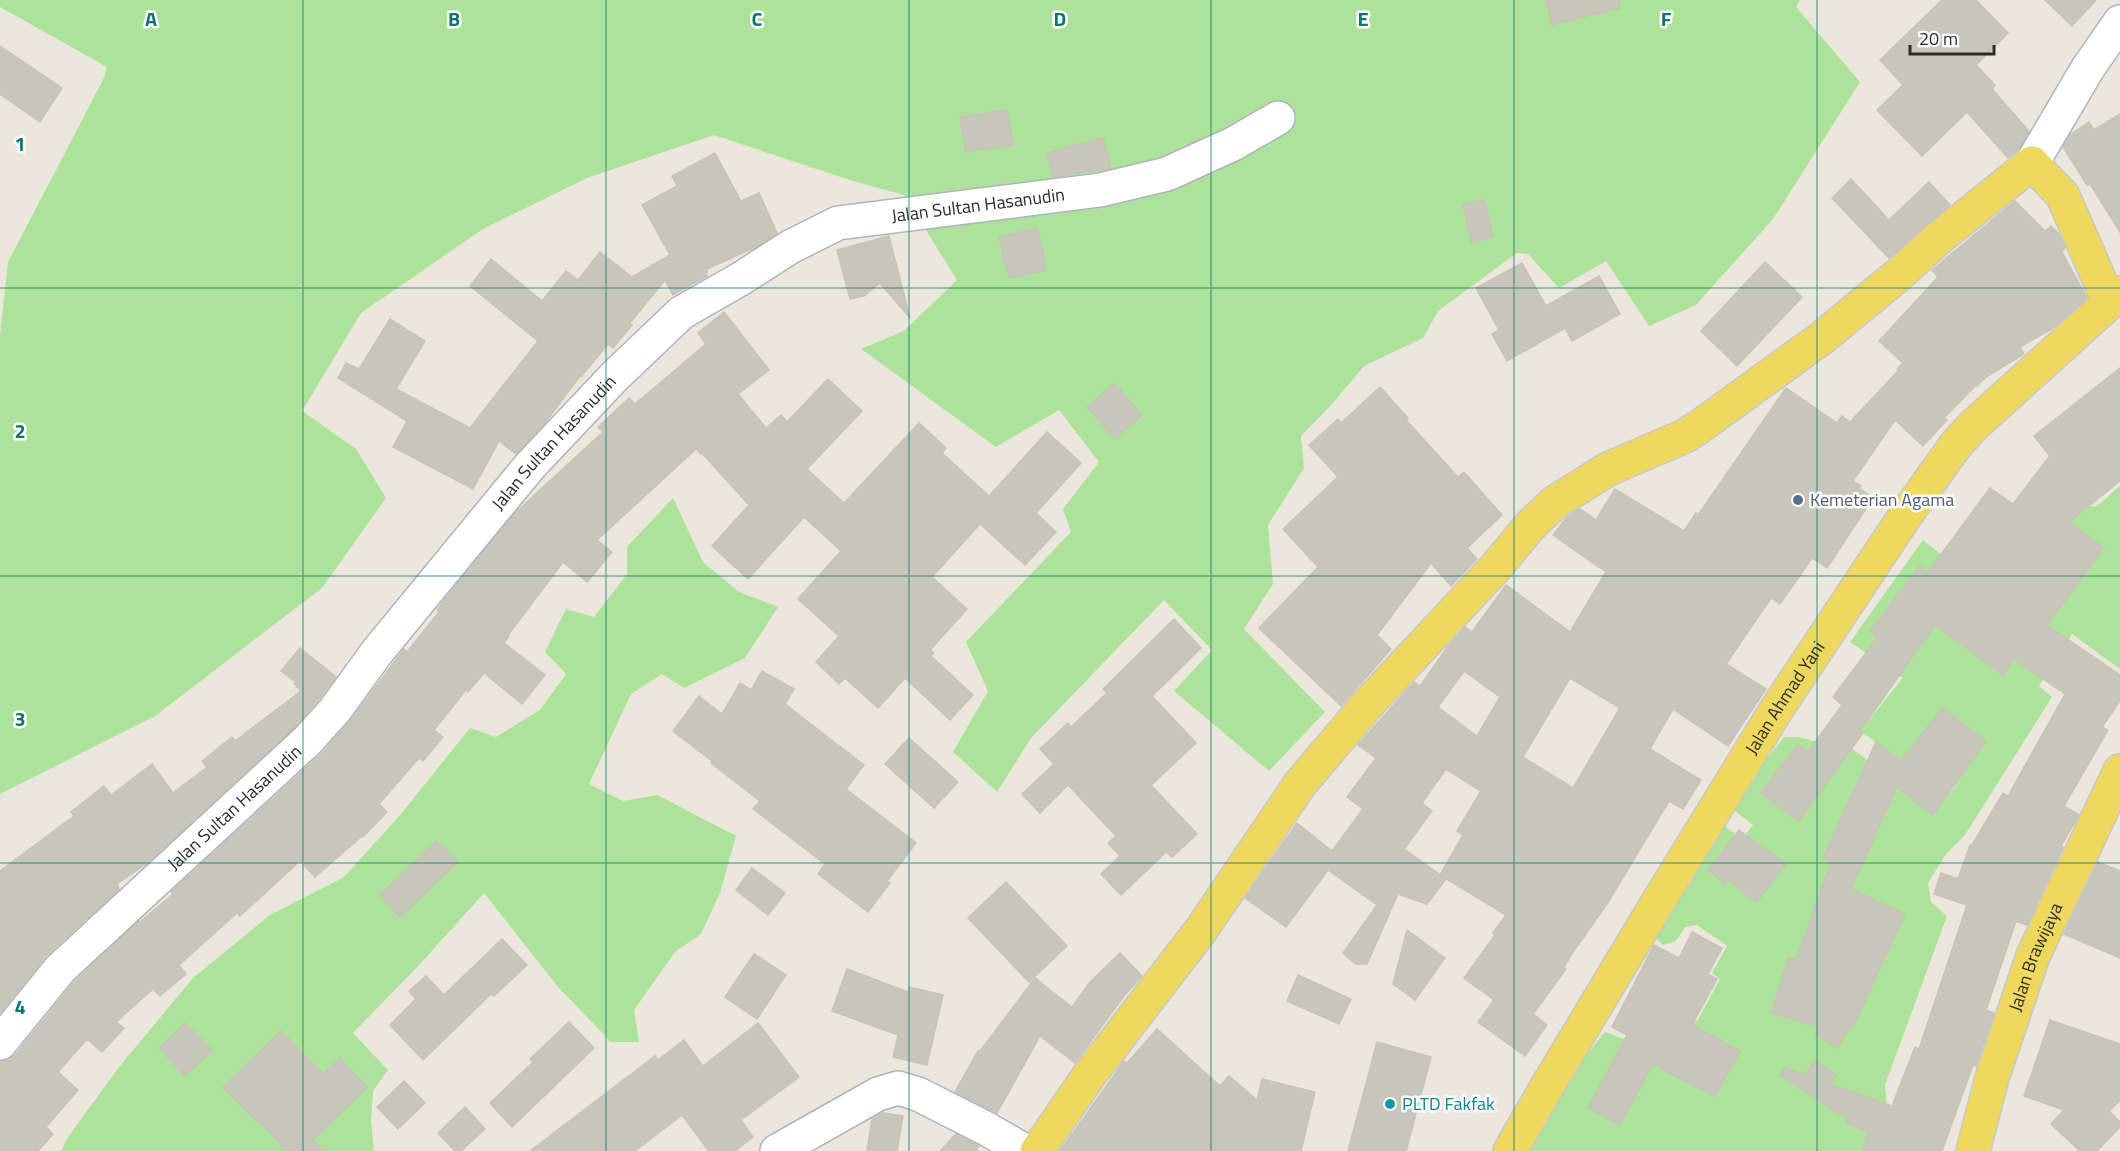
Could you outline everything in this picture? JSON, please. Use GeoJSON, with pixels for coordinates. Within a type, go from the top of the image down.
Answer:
{"type":"FeatureCollection","features":[{"type":"Feature","properties":{"kind":"main road"},"geometry":{"type":"LineString","coordinates":[[1037,1151],[1088,1077],[1201,930],[1300,784],[1366,705],[1495,568],[1530,526],[1554,503],[1584,483],[1620,464],[1685,436],[1756,386],[1823,337],[1940,237],[2032,163],[2063,196],[2103,288],[2115,297]]}},
{"type":"Feature","properties":{"kind":"main road","name":"Jalan Ahmad Yani"},"geometry":{"type":"LineString","coordinates":[[1510,1151],[1649,916],[1778,707],[1905,516],[1955,446],[1972,427],[2115,297]]}},
{"type":"Feature","properties":{"kind":"main road","name":"Jalan Brawijaya"},"geometry":{"type":"LineString","coordinates":[[1973,1151],[1992,1078],[2033,956],[2120,771]]}},
{"type":"Feature","properties":{"kind":"street"},"geometry":{"type":"LineString","coordinates":[[2032,163],[2088,68],[2120,22]]}},
{"type":"Feature","properties":{"kind":"street","name":"Jalan Sultan Hasanudin"},"geometry":{"type":"LineString","coordinates":[[0,1042],[60,969],[308,740],[335,710],[377,652],[530,467],[614,377],[681,314],[742,279],[790,247],[838,223],[1111,187],[1167,174],[1233,144],[1278,118]]}},
{"type":"Feature","properties":{"kind":"street"},"geometry":{"type":"LineString","coordinates":[[777,1151],[878,1094],[898,1088],[918,1094],[1025,1151]]}},
{"type":"Feature","properties":{"kind":"green space"},"geometry":{"type":"Polygon","coordinates":[[[0,0],[1800,0],[1796,7],[1860,82],[1773,219],[1696,305],[1649,326],[1606,261],[1559,288],[1528,254],[1517,253],[1438,311],[1423,338],[1364,366],[1301,436],[1304,468],[1268,525],[1273,584],[1244,629],[1325,712],[1269,771],[1174,691],[1212,650],[1164,600],[1031,738],[997,792],[953,752],[988,691],[966,642],[1071,532],[1063,509],[1099,462],[1059,410],[996,447],[861,349],[904,331],[957,280],[904,195],[853,181],[714,135],[587,178],[483,229],[361,313],[302,411],[356,449],[386,498],[322,588],[155,716],[0,794],[0,335],[8,262],[104,78],[107,67],[0,7],[0,0]]]}},
{"type":"Feature","properties":{"kind":"green space"},"geometry":{"type":"Polygon","coordinates":[[[2120,486],[2120,669],[2072,634],[2039,686],[2052,697],[1965,835],[1946,854],[1928,883],[1931,902],[1947,916],[1885,1085],[1888,1120],[1943,1143],[1942,1151],[1916,1151],[1867,1138],[1863,1151],[1529,1151],[1584,1058],[1605,1032],[1670,1056],[1689,1024],[1698,1020],[1720,979],[1712,973],[1727,946],[1697,925],[1685,927],[1676,941],[1663,945],[1653,935],[1702,860],[1737,797],[1784,737],[1798,737],[1841,748],[1857,727],[1863,727],[1903,678],[1850,642],[1923,540],[1980,586],[2000,584],[2045,518],[2074,507],[2097,506],[2120,486]],[[2060,516],[2011,582],[2054,615],[2104,549],[2060,516]],[[2007,592],[1966,647],[2003,675],[2044,619],[2007,592]],[[1942,708],[1916,744],[1959,777],[1985,740],[1942,708]],[[1858,729],[1847,745],[1870,762],[1881,746],[1858,729]],[[1798,744],[1761,793],[1799,821],[1835,772],[1798,744]],[[1910,750],[1888,780],[1934,814],[1956,785],[1910,750]],[[1860,778],[1823,859],[1857,874],[1894,793],[1860,778]],[[1734,810],[1723,825],[1742,839],[1753,825],[1734,810]],[[1732,839],[1708,870],[1725,883],[1749,852],[1732,839]],[[1759,845],[1731,883],[1757,902],[1785,864],[1759,845]],[[1819,896],[1807,931],[1839,943],[1852,909],[1819,896]],[[1871,899],[1845,957],[1878,972],[1905,915],[1871,899]],[[1788,958],[1772,1013],[1806,1023],[1821,967],[1788,958]],[[1840,997],[1831,1017],[1853,1027],[1862,1008],[1840,997]],[[1823,1019],[1815,1035],[1838,1048],[1847,1031],[1823,1019]],[[1692,1025],[1667,1071],[1716,1097],[1740,1051],[1692,1025]],[[1814,1061],[1798,1087],[1819,1101],[1835,1075],[1814,1061]],[[1612,1063],[1588,1108],[1620,1125],[1644,1080],[1612,1063]],[[1856,1093],[1846,1124],[1872,1133],[1882,1102],[1856,1093]]]}},
{"type":"Feature","properties":{"kind":"green space"},"geometry":{"type":"Polygon","coordinates":[[[673,498],[703,562],[739,592],[778,607],[745,658],[684,688],[662,674],[631,694],[589,784],[623,801],[657,795],[736,836],[720,893],[701,934],[675,952],[634,1010],[639,1042],[611,1042],[558,987],[484,893],[353,1033],[388,1070],[373,1091],[371,1120],[374,1151],[61,1151],[66,1140],[119,1067],[193,978],[270,915],[344,877],[401,814],[470,728],[496,737],[540,710],[566,674],[545,652],[566,609],[594,617],[627,574],[627,547],[673,498]]]}},
{"type":"Feature","properties":{"kind":"building"},"geometry":{"type":"Polygon","coordinates":[[[1546,0],[1619,0],[1620,8],[1552,25],[1546,0]]]}},
{"type":"Feature","properties":{"kind":"building"},"geometry":{"type":"Polygon","coordinates":[[[1942,0],[1976,0],[2008,33],[1976,65],[1995,85],[1992,89],[2029,131],[2019,149],[2008,158],[1967,112],[1922,156],[1877,110],[1903,85],[1880,60],[1942,0]]]}},
{"type":"Feature","properties":{"kind":"building"},"geometry":{"type":"Polygon","coordinates":[[[2045,0],[2096,0],[2072,26],[2045,0]]]}},
{"type":"Feature","properties":{"kind":"building"},"geometry":{"type":"Polygon","coordinates":[[[0,46],[62,88],[40,122],[0,94],[0,46]]]}},
{"type":"Feature","properties":{"kind":"building"},"geometry":{"type":"Polygon","coordinates":[[[1007,110],[1013,145],[966,152],[960,117],[1007,110]]]}},
{"type":"Feature","properties":{"kind":"building"},"geometry":{"type":"Polygon","coordinates":[[[2120,114],[2120,232],[2090,184],[2087,185],[2063,147],[2071,134],[2089,122],[2094,130],[2120,114]]]}},
{"type":"Feature","properties":{"kind":"building"},"geometry":{"type":"Polygon","coordinates":[[[1103,138],[1111,168],[1053,177],[1047,153],[1103,138]]]}},
{"type":"Feature","properties":{"kind":"building"},"geometry":{"type":"Polygon","coordinates":[[[715,153],[741,201],[759,193],[777,233],[758,246],[707,269],[707,276],[673,295],[665,280],[613,348],[608,344],[580,376],[544,424],[516,454],[499,441],[473,489],[393,447],[407,421],[338,378],[346,363],[359,369],[390,319],[425,341],[396,389],[470,428],[538,341],[470,286],[491,259],[542,301],[566,271],[578,280],[600,252],[632,277],[670,255],[642,205],[677,186],[672,176],[715,153]]]}},
{"type":"Feature","properties":{"kind":"building"},"geometry":{"type":"Polygon","coordinates":[[[1851,179],[1889,220],[1929,182],[1950,205],[1889,258],[1832,198],[1851,179]]]}},
{"type":"Feature","properties":{"kind":"building"},"geometry":{"type":"Polygon","coordinates":[[[1484,200],[1493,237],[1471,242],[1463,204],[1484,200]]]}},
{"type":"Feature","properties":{"kind":"building"},"geometry":{"type":"Polygon","coordinates":[[[2015,201],[2045,231],[2051,226],[2059,234],[2065,248],[2062,252],[2087,298],[2052,329],[2020,347],[2024,354],[1976,385],[1944,418],[1947,420],[1923,446],[1895,420],[1853,481],[1873,498],[1827,568],[1812,558],[1780,604],[1771,598],[1726,664],[1766,689],[1728,746],[1673,709],[1650,749],[1701,780],[1683,809],[1669,801],[1607,904],[1573,952],[1564,967],[1566,969],[1533,1014],[1547,1025],[1525,1056],[1478,1022],[1494,1000],[1464,978],[1495,935],[1493,933],[1506,915],[1443,877],[1446,879],[1427,904],[1398,894],[1367,964],[1356,964],[1343,953],[1377,905],[1328,870],[1286,927],[1245,898],[1297,823],[1332,851],[1363,809],[1347,797],[1376,758],[1358,745],[1414,682],[1420,686],[1449,645],[1465,627],[1472,632],[1506,585],[1570,632],[1606,572],[1553,535],[1566,518],[1580,509],[1596,520],[1615,489],[1684,531],[1696,513],[1698,515],[1786,388],[1837,423],[1842,416],[1850,422],[1903,363],[1879,341],[1938,277],[1932,270],[2015,201]],[[1464,671],[1438,707],[1477,736],[1500,697],[1464,671]],[[1570,678],[1523,757],[1573,788],[1620,708],[1570,678]],[[1446,769],[1422,803],[1432,811],[1404,849],[1440,875],[1463,835],[1457,831],[1481,791],[1446,769]]]}},
{"type":"Feature","properties":{"kind":"building"},"geometry":{"type":"Polygon","coordinates":[[[1037,228],[1047,270],[1009,278],[999,237],[1037,228]]]}},
{"type":"Feature","properties":{"kind":"building"},"geometry":{"type":"Polygon","coordinates":[[[889,236],[910,318],[880,283],[864,296],[850,299],[837,250],[889,236]]]}},
{"type":"Feature","properties":{"kind":"building"},"geometry":{"type":"Polygon","coordinates":[[[1765,262],[1802,297],[1737,366],[1701,331],[1765,262]]]}},
{"type":"Feature","properties":{"kind":"building"},"geometry":{"type":"Polygon","coordinates":[[[1522,263],[1546,306],[1599,276],[1620,314],[1572,341],[1565,328],[1507,361],[1492,334],[1499,330],[1476,288],[1522,263]]]}},
{"type":"Feature","properties":{"kind":"building"},"geometry":{"type":"Polygon","coordinates":[[[724,312],[769,370],[738,394],[766,428],[781,415],[787,422],[828,379],[862,411],[807,469],[844,503],[919,423],[946,448],[942,453],[989,496],[1047,432],[1081,463],[1036,513],[1056,532],[1025,565],[980,524],[932,577],[967,609],[930,650],[934,653],[931,656],[973,695],[950,720],[905,678],[878,708],[845,678],[839,684],[816,662],[839,636],[798,599],[841,551],[804,517],[748,579],[712,546],[749,505],[696,449],[597,540],[612,552],[587,582],[563,562],[508,635],[504,643],[545,675],[522,704],[484,673],[468,692],[466,690],[434,730],[443,737],[423,761],[419,758],[379,804],[387,812],[363,837],[315,877],[300,861],[240,916],[237,913],[179,965],[186,974],[160,996],[153,989],[116,1022],[124,1028],[102,1052],[87,1039],[58,1072],[78,1090],[46,1127],[53,1134],[38,1151],[0,1151],[0,1061],[15,1055],[74,982],[139,921],[173,894],[171,892],[322,753],[350,721],[404,649],[407,652],[439,612],[437,610],[456,585],[516,512],[603,432],[598,427],[629,398],[635,404],[706,344],[698,333],[724,312]]]}},
{"type":"Feature","properties":{"kind":"building"},"geometry":{"type":"Polygon","coordinates":[[[2120,368],[2120,481],[2069,522],[2104,548],[2047,625],[2120,675],[2120,701],[2102,727],[2108,730],[2064,806],[2079,815],[2061,846],[2063,847],[2027,925],[2016,921],[1986,1010],[1994,1013],[1976,1066],[1973,1065],[1942,1151],[1863,1151],[1868,1131],[1846,1124],[1847,1119],[1780,1075],[1784,1068],[1805,1075],[1814,1061],[1836,1075],[1830,1084],[1892,1106],[1915,1047],[1919,1049],[1967,905],[1934,894],[1941,873],[1958,879],[1970,845],[2003,793],[2008,796],[2065,694],[2014,659],[2003,675],[1935,625],[1860,731],[1863,733],[1799,821],[1761,793],[1798,744],[1808,752],[1842,705],[1833,697],[1878,637],[1870,631],[1920,566],[1928,572],[1990,488],[2013,504],[2050,456],[2034,436],[2120,368]]]}},
{"type":"Feature","properties":{"kind":"building"},"geometry":{"type":"Polygon","coordinates":[[[1114,383],[1142,415],[1115,439],[1087,407],[1114,383]]]}},
{"type":"Feature","properties":{"kind":"building"},"geometry":{"type":"Polygon","coordinates":[[[1380,387],[1408,418],[1406,420],[1458,477],[1464,472],[1502,515],[1467,548],[1477,559],[1451,586],[1431,563],[1377,635],[1391,649],[1341,706],[1259,628],[1318,567],[1283,529],[1338,477],[1309,445],[1338,419],[1341,423],[1380,387]]]}},
{"type":"Feature","properties":{"kind":"building"},"geometry":{"type":"Polygon","coordinates":[[[1174,619],[1201,648],[1152,696],[1196,743],[1151,785],[1197,834],[1172,857],[1166,852],[1121,895],[1101,874],[1120,856],[1108,843],[1116,836],[1068,785],[1040,813],[1022,794],[1054,764],[1040,749],[1068,723],[1071,727],[1107,693],[1103,689],[1174,619]]]}},
{"type":"Feature","properties":{"kind":"building"},"geometry":{"type":"Polygon","coordinates":[[[300,648],[336,677],[320,698],[295,727],[146,864],[117,884],[119,889],[47,955],[0,1013],[0,871],[74,816],[71,812],[104,786],[111,795],[152,764],[173,793],[207,767],[202,761],[232,737],[235,741],[301,691],[294,684],[296,682],[281,671],[300,648]]]}},
{"type":"Feature","properties":{"kind":"building"},"geometry":{"type":"Polygon","coordinates":[[[762,671],[794,689],[785,704],[864,765],[846,789],[916,843],[887,881],[890,883],[868,912],[818,874],[825,864],[753,809],[760,801],[673,731],[699,696],[722,714],[740,683],[751,690],[762,671]]]}},
{"type":"Feature","properties":{"kind":"building"},"geometry":{"type":"Polygon","coordinates":[[[1942,708],[1986,741],[1933,815],[1897,787],[1851,889],[1905,914],[1853,1027],[1850,1026],[1838,1048],[1815,1035],[1819,1027],[1772,1013],[1788,958],[1796,960],[1831,862],[1823,858],[1876,742],[1901,761],[1942,708]]]}},
{"type":"Feature","properties":{"kind":"building"},"geometry":{"type":"Polygon","coordinates":[[[909,738],[958,782],[934,808],[885,764],[909,738]]]}},
{"type":"Feature","properties":{"kind":"building"},"geometry":{"type":"Polygon","coordinates":[[[1739,830],[1786,864],[1757,902],[1728,880],[1725,883],[1708,870],[1739,830]]]}},
{"type":"Feature","properties":{"kind":"building"},"geometry":{"type":"Polygon","coordinates":[[[437,841],[458,862],[400,917],[380,895],[437,841]]]}},
{"type":"Feature","properties":{"kind":"building"},"geometry":{"type":"Polygon","coordinates":[[[2098,862],[2120,871],[2120,958],[2064,934],[2098,862]]]}},
{"type":"Feature","properties":{"kind":"building"},"geometry":{"type":"Polygon","coordinates":[[[752,868],[785,893],[768,915],[736,890],[752,868]]]}},
{"type":"Feature","properties":{"kind":"building"},"geometry":{"type":"Polygon","coordinates":[[[1006,882],[1067,946],[1029,982],[968,918],[1006,882]]]}},
{"type":"Feature","properties":{"kind":"building"},"geometry":{"type":"Polygon","coordinates":[[[1407,930],[1445,958],[1415,1000],[1393,984],[1407,930]]]}},
{"type":"Feature","properties":{"kind":"building"},"geometry":{"type":"Polygon","coordinates":[[[1692,932],[1722,948],[1708,974],[1717,979],[1692,1025],[1740,1051],[1715,1097],[1653,1064],[1620,1125],[1588,1108],[1627,1035],[1612,1027],[1654,945],[1679,958],[1692,932]]]}},
{"type":"Feature","properties":{"kind":"building"},"geometry":{"type":"Polygon","coordinates":[[[502,939],[527,965],[494,996],[491,994],[423,1060],[390,1025],[416,999],[409,991],[426,976],[444,995],[502,939]]]}},
{"type":"Feature","properties":{"kind":"building"},"geometry":{"type":"Polygon","coordinates":[[[1120,953],[1142,976],[1124,996],[1075,1063],[1040,1036],[997,1113],[955,1092],[978,1051],[1035,978],[1072,1007],[1090,982],[1120,953]]]}},
{"type":"Feature","properties":{"kind":"building"},"geometry":{"type":"Polygon","coordinates":[[[754,954],[786,975],[757,1019],[725,997],[754,954]]]}},
{"type":"Feature","properties":{"kind":"building"},"geometry":{"type":"Polygon","coordinates":[[[847,969],[908,992],[909,987],[943,995],[927,1065],[893,1057],[898,1035],[832,1011],[847,969]]]}},
{"type":"Feature","properties":{"kind":"building"},"geometry":{"type":"Polygon","coordinates":[[[1298,975],[1351,999],[1339,1024],[1287,1001],[1298,975]]]}},
{"type":"Feature","properties":{"kind":"building"},"geometry":{"type":"Polygon","coordinates":[[[2050,1020],[2120,1044],[2120,1101],[2109,1111],[2120,1122],[2120,1127],[2097,1151],[2080,1151],[2051,1124],[2064,1110],[2024,1096],[2050,1020]]]}},
{"type":"Feature","properties":{"kind":"building"},"geometry":{"type":"Polygon","coordinates":[[[569,1022],[594,1048],[512,1127],[490,1103],[533,1062],[530,1059],[569,1022]]]}},
{"type":"Feature","properties":{"kind":"building"},"geometry":{"type":"Polygon","coordinates":[[[185,1023],[212,1050],[185,1076],[159,1048],[185,1023]]]}},
{"type":"Feature","properties":{"kind":"building"},"geometry":{"type":"Polygon","coordinates":[[[758,1023],[799,1077],[741,1120],[753,1137],[735,1151],[709,1151],[682,1115],[635,1151],[530,1151],[655,1056],[658,1060],[684,1040],[703,1066],[758,1023]]]}},
{"type":"Feature","properties":{"kind":"building"},"geometry":{"type":"Polygon","coordinates":[[[1157,1029],[1220,1086],[1229,1076],[1257,1100],[1262,1079],[1315,1092],[1301,1151],[1060,1151],[1124,1061],[1127,1063],[1157,1029]]]}},
{"type":"Feature","properties":{"kind":"building"},"geometry":{"type":"Polygon","coordinates":[[[281,1031],[323,1074],[340,1058],[367,1087],[313,1140],[324,1151],[287,1151],[223,1087],[281,1031]]]}},
{"type":"Feature","properties":{"kind":"building","name":"PLTD Fakfak"},"geometry":{"type":"Polygon","coordinates":[[[1377,1042],[1431,1057],[1406,1151],[1348,1151],[1377,1042]]]}},
{"type":"Feature","properties":{"kind":"building"},"geometry":{"type":"Polygon","coordinates":[[[404,1081],[425,1103],[398,1129],[377,1107],[404,1081]]]}},
{"type":"Feature","properties":{"kind":"building"},"geometry":{"type":"Polygon","coordinates":[[[465,1107],[485,1129],[461,1151],[455,1151],[438,1133],[465,1107]]]}},
{"type":"Feature","properties":{"kind":"building"},"geometry":{"type":"Polygon","coordinates":[[[883,1113],[903,1116],[897,1151],[867,1151],[872,1119],[883,1113]]]}},
{"type":"Feature","properties":{"kind":"building"},"geometry":{"type":"Polygon","coordinates":[[[956,1134],[979,1146],[976,1151],[940,1151],[956,1134]]]}},
{"type":"Feature","properties":{"kind":"place","name":"Kemeterian Agama"},"geometry":{"type":"Point","coordinates":[1798,500]}},
{"type":"Feature","properties":{"kind":"place","name":"PLTD Fakfak"},"geometry":{"type":"Point","coordinates":[1390,1104]}}]}
